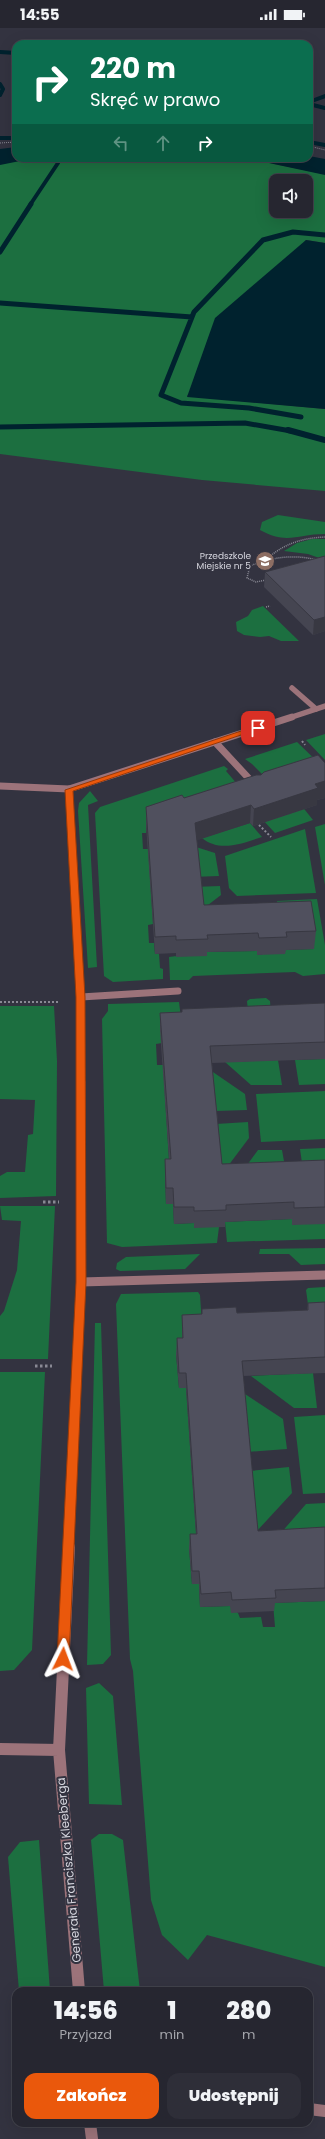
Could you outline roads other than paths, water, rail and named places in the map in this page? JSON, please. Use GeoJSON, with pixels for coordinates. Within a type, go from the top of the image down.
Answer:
{"type":"FeatureCollection","features":[{"type":"Feature","properties":{"kind":"street"},"geometry":{"type":"LineString","coordinates":[[292,688],[316,709]]}},
{"type":"Feature","properties":{"kind":"street"},"geometry":{"type":"LineString","coordinates":[[0,786],[69,790],[325,706]]}},
{"type":"Feature","properties":{"kind":"street"},"geometry":{"type":"LineString","coordinates":[[215,742],[258,788]]}},
{"type":"Feature","properties":{"kind":"street","name":"Generała Franciszka Kleeberga"},"geometry":{"type":"LineString","coordinates":[[69,790],[80,997],[81,1282],[59,1750],[79,1987]]}},
{"type":"Feature","properties":{"kind":"street"},"geometry":{"type":"LineString","coordinates":[[80,997],[178,991]]}},
{"type":"Feature","properties":{"kind":"street"},"geometry":{"type":"LineString","coordinates":[[81,1282],[325,1275]]}},
{"type":"Feature","properties":{"kind":"street"},"geometry":{"type":"LineString","coordinates":[[0,1749],[59,1750]]}},
{"type":"Feature","properties":{"kind":"street"},"geometry":{"type":"LineString","coordinates":[[313,2109],[325,2110]]}},
{"type":"Feature","properties":{"kind":"street"},"geometry":{"type":"LineString","coordinates":[[90,2127],[92,2139]]}},
{"type":"Feature","properties":{"kind":"water"},"geometry":{"type":"Polygon","coordinates":[[[306,240],[325,243],[325,409],[187,397],[215,318],[306,240]]]}},
{"type":"Feature","properties":{"kind":"waterway"},"geometry":{"type":"LineString","coordinates":[[0,52],[12,53]]}},
{"type":"Feature","properties":{"kind":"waterway"},"geometry":{"type":"LineString","coordinates":[[0,84],[3,89],[0,95]]}},
{"type":"Feature","properties":{"kind":"waterway"},"geometry":{"type":"LineString","coordinates":[[313,100],[325,96]]}},
{"type":"Feature","properties":{"kind":"waterway"},"geometry":{"type":"LineString","coordinates":[[313,105],[325,108]]}},
{"type":"Feature","properties":{"kind":"waterway"},"geometry":{"type":"LineString","coordinates":[[0,138],[12,138]]}},
{"type":"Feature","properties":{"kind":"waterway"},"geometry":{"type":"LineString","coordinates":[[313,143],[325,145]]}},
{"type":"Feature","properties":{"kind":"waterway"},"geometry":{"type":"LineString","coordinates":[[0,157],[12,156]]}},
{"type":"Feature","properties":{"kind":"waterway"},"geometry":{"type":"LineString","coordinates":[[299,162],[325,167]]}},
{"type":"Feature","properties":{"kind":"waterway"},"geometry":{"type":"LineString","coordinates":[[30,205],[58,163]]}},
{"type":"Feature","properties":{"kind":"waterway"},"geometry":{"type":"LineString","coordinates":[[0,252],[31,204]]}},
{"type":"Feature","properties":{"kind":"waterway"},"geometry":{"type":"LineString","coordinates":[[301,417],[249,408],[181,403],[161,395],[194,312],[263,240],[293,232],[325,235]]}},
{"type":"Feature","properties":{"kind":"waterway"},"geometry":{"type":"LineString","coordinates":[[0,303],[192,317]]}},
{"type":"Feature","properties":{"kind":"waterway"},"geometry":{"type":"LineString","coordinates":[[0,427],[245,423],[291,431]]}},
{"type":"Feature","properties":{"kind":"waterway"},"geometry":{"type":"LineString","coordinates":[[288,430],[325,440]]}},
{"type":"Feature","properties":{"kind":"place","name":"Przedszkole Miejskie nr 5"},"geometry":{"type":"Point","coordinates":[265,561]}}]}
